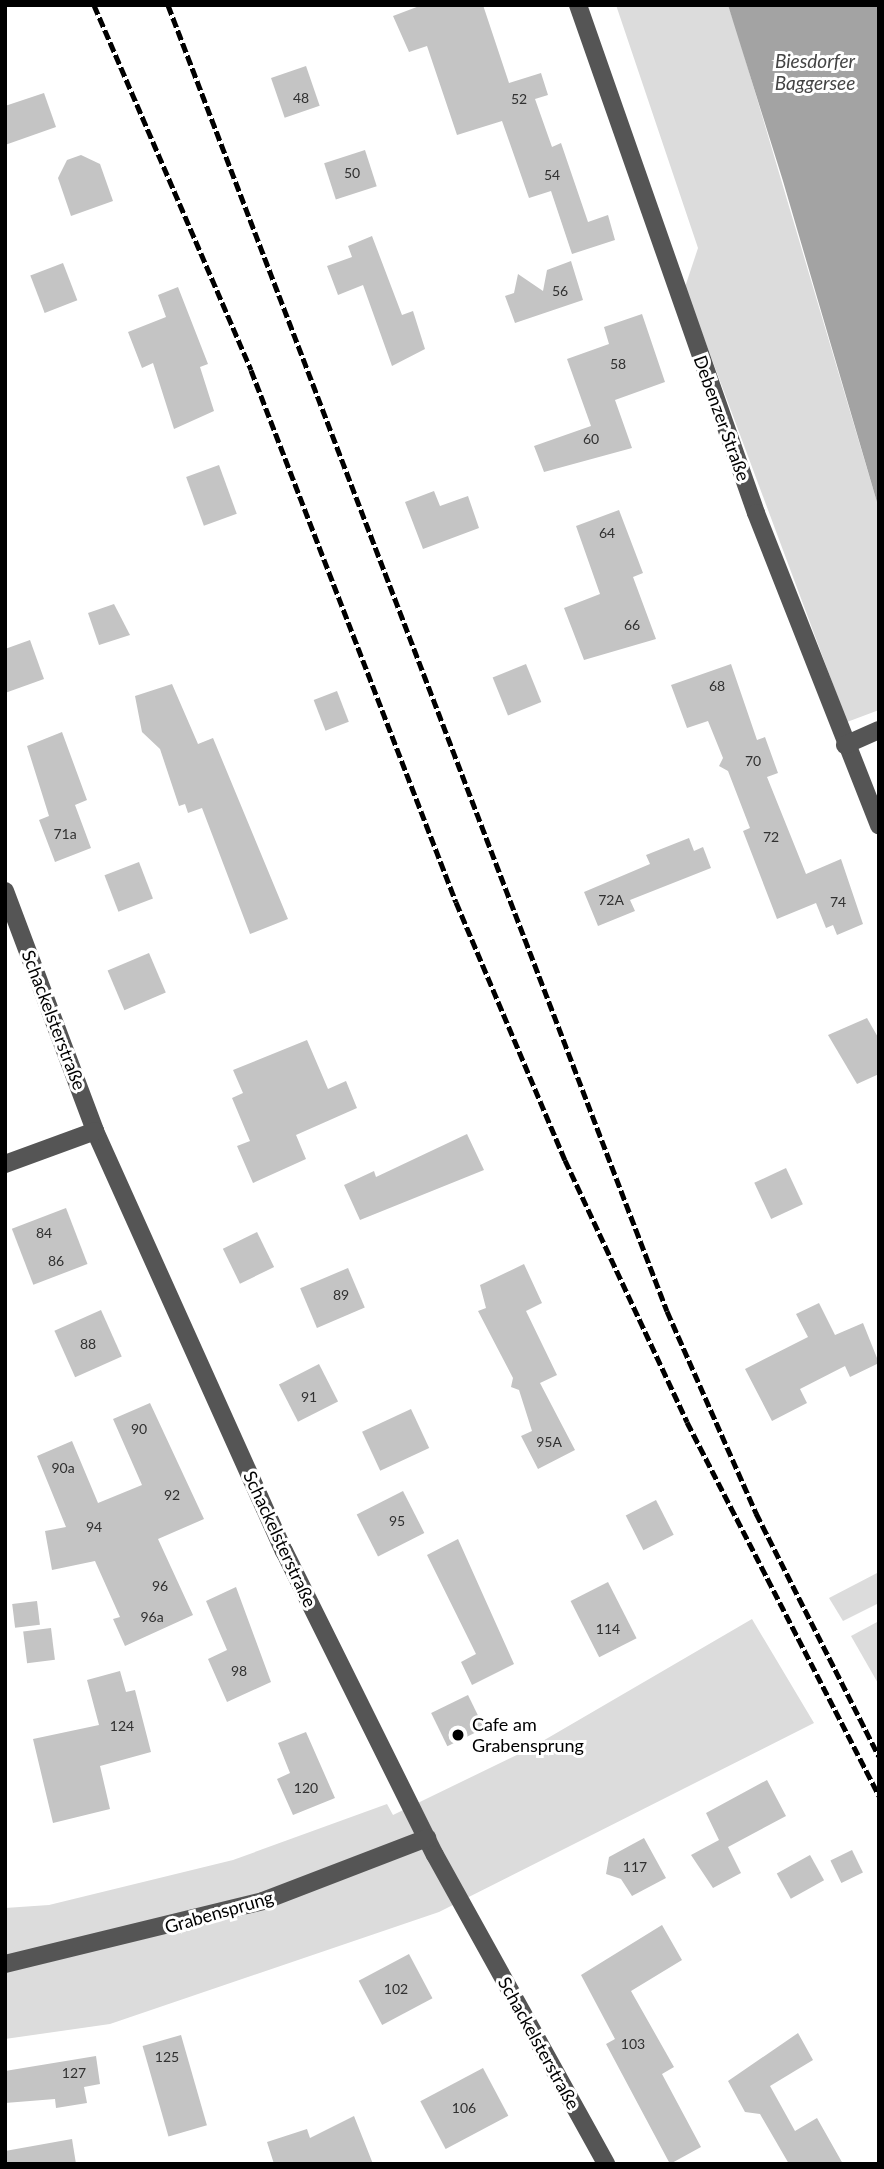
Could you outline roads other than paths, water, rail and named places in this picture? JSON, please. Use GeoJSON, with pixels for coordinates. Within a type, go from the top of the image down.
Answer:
{"type":"FeatureCollection","features":[{"type":"Feature","properties":{"kind":"street","name":"Debenzer Straße"},"geometry":{"type":"LineString","coordinates":[[578,5],[756,513],[879,826]]}},
{"type":"Feature","properties":{"kind":"street"},"geometry":{"type":"LineString","coordinates":[[845,745],[879,730]]}},
{"type":"Feature","properties":{"kind":"street","name":"Schackelsterstraße"},"geometry":{"type":"LineString","coordinates":[[5,891],[95,1130],[284,1551],[427,1838],[606,2164]]}},
{"type":"Feature","properties":{"kind":"street"},"geometry":{"type":"LineString","coordinates":[[5,1164],[95,1130]]}},
{"type":"Feature","properties":{"kind":"street","name":"Grabensprung"},"geometry":{"type":"LineString","coordinates":[[5,1964],[263,1902],[427,1838]]}},
{"type":"Feature","properties":{"kind":"water","name":"Biesdorfer Baggersee"},"geometry":{"type":"Polygon","coordinates":[[[728,5],[879,5],[879,509],[783,181],[728,5]]]}},
{"type":"Feature","properties":{"kind":"railway"},"geometry":{"type":"LineString","coordinates":[[94,5],[251,370],[456,902],[565,1160],[687,1422],[879,1796]]}},
{"type":"Feature","properties":{"kind":"railway"},"geometry":{"type":"LineString","coordinates":[[168,5],[667,1311],[756,1513],[879,1756]]}},
{"type":"Feature","properties":{"kind":"place","name":"Cafe am Grabensprung"},"geometry":{"type":"Point","coordinates":[458,1735]}}]}
